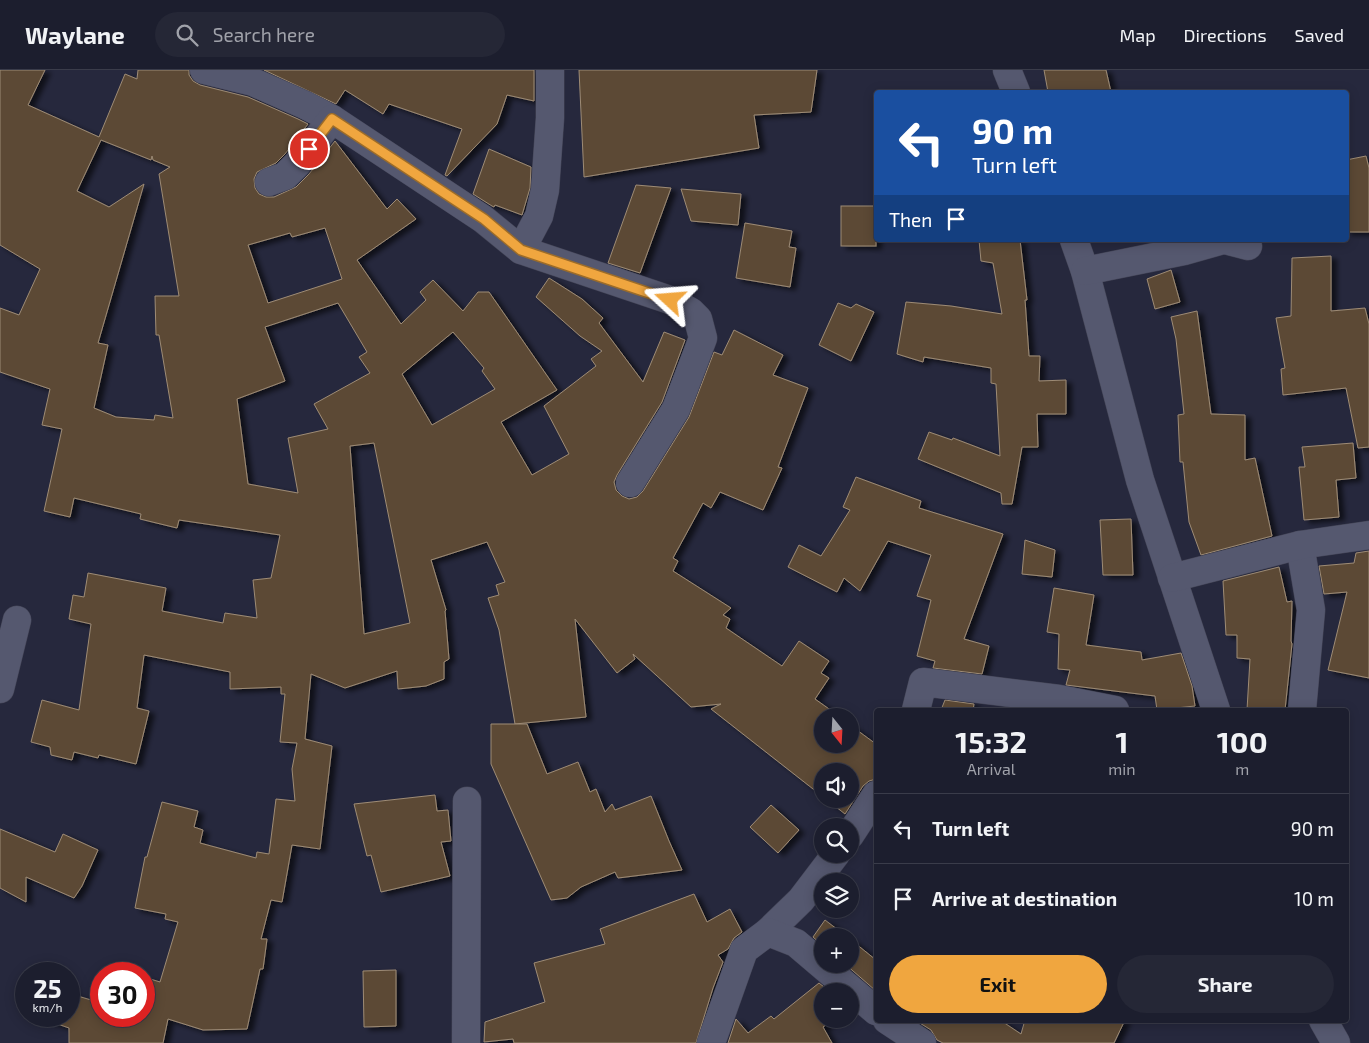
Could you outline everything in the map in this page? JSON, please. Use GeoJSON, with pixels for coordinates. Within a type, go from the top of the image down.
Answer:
{"type":"FeatureCollection","features":[{"type":"Feature","properties":{"kind":"street"},"geometry":{"type":"LineString","coordinates":[[204,70],[253,82],[332,119],[484,219],[521,250],[670,300],[691,312],[698,319],[703,338],[676,409],[630,483]]}},
{"type":"Feature","properties":{"kind":"street"},"geometry":{"type":"LineString","coordinates":[[521,250],[539,216],[545,190],[550,118],[550,70]]}},
{"type":"Feature","properties":{"kind":"street"},"geometry":{"type":"LineString","coordinates":[[1007,70],[1015,90]]}},
{"type":"Feature","properties":{"kind":"street"},"geometry":{"type":"LineString","coordinates":[[270,182],[284,176],[297,164],[332,119]]}},
{"type":"Feature","properties":{"kind":"street"},"geometry":{"type":"LineString","coordinates":[[1075,242],[1085,271],[1140,480],[1215,708]]}},
{"type":"Feature","properties":{"kind":"street"},"geometry":{"type":"LineString","coordinates":[[1085,271],[1232,242]]}},
{"type":"Feature","properties":{"kind":"street"},"geometry":{"type":"LineString","coordinates":[[1172,578],[1300,545],[1369,535]]}},
{"type":"Feature","properties":{"kind":"street"},"geometry":{"type":"LineString","coordinates":[[1300,545],[1311,610],[1302,708]]}},
{"type":"Feature","properties":{"kind":"street"},"geometry":{"type":"LineString","coordinates":[[0,689],[17,620]]}},
{"type":"Feature","properties":{"kind":"street"},"geometry":{"type":"LineString","coordinates":[[916,708],[923,682],[1060,699],[1105,708]]}},
{"type":"Feature","properties":{"kind":"street"},"geometry":{"type":"LineString","coordinates":[[859,821],[874,798]]}},
{"type":"Feature","properties":{"kind":"street"},"geometry":{"type":"LineString","coordinates":[[466,1043],[467,802]]}},
{"type":"Feature","properties":{"kind":"street"},"geometry":{"type":"LineString","coordinates":[[711,1043],[744,950],[768,932],[801,900],[829,863]]}},
{"type":"Feature","properties":{"kind":"street"},"geometry":{"type":"LineString","coordinates":[[768,932],[796,943],[874,1009]]}},
{"type":"Feature","properties":{"kind":"street"},"geometry":{"type":"LineString","coordinates":[[892,1023],[922,1043]]}},
{"type":"Feature","properties":{"kind":"street"},"geometry":{"type":"LineString","coordinates":[[1325,1023],[1336,1043]]}},
{"type":"Feature","properties":{"kind":"building"},"geometry":{"type":"Polygon","coordinates":[[[0,70],[45,70],[28,105],[99,137],[125,74],[137,79],[138,70],[189,70],[189,75],[193,81],[200,85],[248,97],[308,124],[276,163],[257,172],[254,179],[255,188],[259,194],[266,197],[274,197],[296,187],[309,174],[335,141],[387,209],[397,199],[416,219],[357,260],[401,324],[426,300],[420,292],[433,280],[463,311],[478,292],[489,292],[557,390],[501,422],[532,475],[569,454],[544,406],[596,366],[591,359],[602,351],[580,336],[536,297],[549,278],[582,299],[603,318],[599,323],[643,382],[664,332],[685,340],[662,402],[614,482],[616,490],[622,496],[629,499],[637,497],[643,491],[689,417],[714,352],[722,355],[734,330],[783,355],[773,375],[808,388],[778,467],[782,468],[763,510],[720,492],[711,508],[703,503],[673,558],[678,561],[673,571],[731,608],[723,615],[730,619],[726,628],[782,666],[799,641],[829,661],[821,673],[829,678],[815,699],[828,708],[814,708],[814,753],[859,753],[859,732],[874,743],[874,780],[863,786],[859,792],[859,763],[814,763],[814,790],[711,709],[721,704],[691,707],[633,654],[635,659],[617,673],[575,619],[586,717],[515,724],[499,630],[488,598],[499,595],[496,585],[505,582],[487,542],[431,560],[446,610],[449,659],[444,662],[444,679],[426,686],[398,689],[397,671],[345,688],[311,674],[305,739],[332,746],[320,849],[292,845],[282,902],[271,900],[261,939],[267,939],[263,969],[260,969],[247,1029],[203,1030],[168,1019],[163,1043],[69,1043],[69,1028],[66,1027],[80,1027],[80,997],[90,1000],[90,1027],[155,1027],[155,980],[160,982],[178,922],[165,919],[166,914],[135,908],[145,857],[147,857],[162,802],[198,811],[194,827],[203,830],[200,843],[256,858],[257,852],[269,854],[276,799],[295,801],[292,769],[297,743],[280,742],[285,694],[281,694],[281,687],[230,689],[230,672],[144,655],[137,708],[149,711],[136,764],[99,755],[98,758],[74,752],[72,760],[51,755],[50,747],[31,742],[42,700],[79,710],[91,624],[69,619],[73,595],[84,597],[88,573],[166,588],[162,611],[223,623],[225,613],[257,618],[253,580],[271,578],[280,535],[179,520],[177,528],[140,519],[141,514],[74,498],[70,517],[44,511],[62,429],[42,425],[50,389],[0,372],[0,308],[19,315],[40,269],[0,245],[0,70]],[[101,140],[77,191],[109,207],[144,184],[98,343],[108,345],[94,408],[116,417],[154,420],[155,415],[173,418],[159,335],[156,335],[155,296],[179,296],[159,174],[170,167],[153,160],[152,156],[151,160],[101,140]],[[325,228],[292,237],[290,233],[248,245],[268,303],[342,279],[325,228]],[[338,303],[265,327],[285,381],[237,399],[248,484],[298,493],[288,438],[328,429],[314,404],[370,373],[359,357],[367,352],[338,303]],[[453,332],[402,374],[432,425],[495,389],[482,371],[484,368],[453,332]],[[374,443],[350,446],[364,634],[410,623],[374,443]]]}},
{"type":"Feature","properties":{"kind":"building"},"geometry":{"type":"Polygon","coordinates":[[[264,70],[534,70],[534,101],[507,95],[497,124],[447,176],[445,175],[462,129],[389,104],[383,114],[345,90],[336,104],[264,70]]]}},
{"type":"Feature","properties":{"kind":"building"},"geometry":{"type":"Polygon","coordinates":[[[579,70],[817,70],[811,112],[754,115],[759,148],[584,177],[579,70]]]}},
{"type":"Feature","properties":{"kind":"building"},"geometry":{"type":"Polygon","coordinates":[[[1044,70],[1106,70],[1111,90],[1048,90],[1044,70]]]}},
{"type":"Feature","properties":{"kind":"building"},"geometry":{"type":"Polygon","coordinates":[[[489,149],[531,167],[530,188],[522,215],[495,205],[494,207],[473,194],[489,149]]]}},
{"type":"Feature","properties":{"kind":"building"},"geometry":{"type":"Polygon","coordinates":[[[1366,156],[1369,168],[1369,232],[1349,232],[1349,159],[1366,156]]]}},
{"type":"Feature","properties":{"kind":"building"},"geometry":{"type":"Polygon","coordinates":[[[636,185],[671,188],[640,273],[608,263],[636,185]]]}},
{"type":"Feature","properties":{"kind":"building"},"geometry":{"type":"Polygon","coordinates":[[[681,189],[741,194],[738,225],[691,221],[681,189]]]}},
{"type":"Feature","properties":{"kind":"building"},"geometry":{"type":"Polygon","coordinates":[[[841,206],[874,206],[874,242],[876,242],[876,246],[841,246],[841,206]]]}},
{"type":"Feature","properties":{"kind":"building"},"geometry":{"type":"Polygon","coordinates":[[[745,223],[792,231],[789,247],[796,248],[790,287],[736,278],[745,223]]]}},
{"type":"Feature","properties":{"kind":"building"},"geometry":{"type":"Polygon","coordinates":[[[979,242],[1020,242],[1027,300],[1025,300],[1029,356],[1040,356],[1039,381],[1066,380],[1066,414],[1037,414],[1038,447],[1022,447],[1012,504],[1002,504],[1001,493],[918,459],[929,432],[952,440],[953,438],[1000,456],[996,384],[991,383],[991,368],[924,357],[923,362],[897,354],[906,302],[951,306],[1002,314],[993,263],[981,261],[979,242]]]}},
{"type":"Feature","properties":{"kind":"building"},"geometry":{"type":"Polygon","coordinates":[[[1331,256],[1331,311],[1365,308],[1369,324],[1369,447],[1358,448],[1346,388],[1283,395],[1281,369],[1285,368],[1276,318],[1291,316],[1292,258],[1331,256]]]}},
{"type":"Feature","properties":{"kind":"building"},"geometry":{"type":"Polygon","coordinates":[[[1171,270],[1180,302],[1155,309],[1147,279],[1171,270]]]}},
{"type":"Feature","properties":{"kind":"building"},"geometry":{"type":"Polygon","coordinates":[[[838,303],[851,308],[856,304],[874,312],[851,361],[819,345],[838,303]]]}},
{"type":"Feature","properties":{"kind":"building"},"geometry":{"type":"Polygon","coordinates":[[[1197,311],[1211,414],[1245,415],[1245,460],[1255,458],[1272,536],[1201,555],[1189,522],[1183,462],[1180,462],[1178,415],[1184,414],[1176,339],[1171,317],[1197,311]]]}},
{"type":"Feature","properties":{"kind":"building"},"geometry":{"type":"Polygon","coordinates":[[[1353,443],[1356,478],[1336,480],[1339,517],[1304,520],[1299,467],[1305,467],[1302,447],[1353,443]]]}},
{"type":"Feature","properties":{"kind":"building"},"geometry":{"type":"Polygon","coordinates":[[[856,477],[921,501],[919,508],[1003,534],[964,639],[989,646],[982,674],[933,668],[935,661],[917,656],[931,600],[917,596],[931,555],[888,541],[860,591],[844,578],[837,592],[788,567],[799,545],[821,556],[850,510],[843,507],[856,477]]]}},
{"type":"Feature","properties":{"kind":"building"},"geometry":{"type":"Polygon","coordinates":[[[1131,519],[1133,575],[1103,575],[1100,520],[1131,519]]]}},
{"type":"Feature","properties":{"kind":"building"},"geometry":{"type":"Polygon","coordinates":[[[1025,540],[1055,550],[1052,577],[1022,574],[1025,540]]]}},
{"type":"Feature","properties":{"kind":"building"},"geometry":{"type":"Polygon","coordinates":[[[1369,551],[1369,678],[1328,670],[1347,592],[1324,594],[1319,566],[1354,563],[1356,553],[1369,551]]]}},
{"type":"Feature","properties":{"kind":"building"},"geometry":{"type":"Polygon","coordinates":[[[1279,567],[1287,602],[1292,601],[1292,644],[1285,708],[1247,708],[1250,659],[1237,658],[1237,635],[1226,635],[1223,581],[1279,567]]]}},
{"type":"Feature","properties":{"kind":"building"},"geometry":{"type":"Polygon","coordinates":[[[1054,588],[1094,595],[1086,645],[1141,652],[1142,660],[1181,653],[1192,686],[1195,706],[1157,708],[1155,696],[1066,685],[1070,670],[1058,669],[1059,634],[1047,632],[1054,588]]]}},
{"type":"Feature","properties":{"kind":"building"},"geometry":{"type":"Polygon","coordinates":[[[945,700],[974,704],[973,708],[942,708],[945,700]]]}},
{"type":"Feature","properties":{"kind":"building"},"geometry":{"type":"Polygon","coordinates":[[[491,724],[527,724],[547,774],[578,762],[590,792],[596,789],[605,812],[612,804],[615,810],[651,796],[682,870],[618,878],[615,872],[581,887],[567,898],[551,900],[491,764],[491,724]]]}},
{"type":"Feature","properties":{"kind":"building"},"geometry":{"type":"Polygon","coordinates":[[[435,795],[437,811],[448,810],[451,841],[441,842],[450,876],[381,892],[371,855],[367,856],[354,804],[435,795]]]}},
{"type":"Feature","properties":{"kind":"building"},"geometry":{"type":"Polygon","coordinates":[[[771,805],[799,830],[778,853],[750,827],[771,805]]]}},
{"type":"Feature","properties":{"kind":"building"},"geometry":{"type":"Polygon","coordinates":[[[837,808],[849,808],[845,814],[837,808]]]}},
{"type":"Feature","properties":{"kind":"building"},"geometry":{"type":"Polygon","coordinates":[[[0,829],[55,852],[63,834],[98,850],[82,886],[74,898],[26,877],[26,902],[0,888],[0,829]]]}},
{"type":"Feature","properties":{"kind":"building"},"geometry":{"type":"Polygon","coordinates":[[[694,894],[707,922],[730,909],[742,932],[734,938],[728,949],[718,955],[723,962],[696,1043],[514,1043],[513,1039],[484,1042],[485,1022],[545,1002],[534,963],[605,944],[600,929],[694,894]]]}},
{"type":"Feature","properties":{"kind":"building"},"geometry":{"type":"Polygon","coordinates":[[[825,920],[836,928],[819,928],[825,920]]]}},
{"type":"Feature","properties":{"kind":"building"},"geometry":{"type":"Polygon","coordinates":[[[859,946],[874,958],[874,989],[855,973],[859,973],[859,946]]]}},
{"type":"Feature","properties":{"kind":"building"},"geometry":{"type":"Polygon","coordinates":[[[396,970],[396,1026],[364,1027],[363,971],[396,970]]]}},
{"type":"Feature","properties":{"kind":"building"},"geometry":{"type":"Polygon","coordinates":[[[814,987],[814,1028],[824,1028],[832,1043],[728,1043],[736,1019],[748,1033],[771,1016],[774,1019],[814,987]]]}},
{"type":"Feature","properties":{"kind":"building"},"geometry":{"type":"Polygon","coordinates":[[[920,1023],[1004,1023],[1021,1034],[1024,1023],[1124,1023],[1114,1043],[943,1043],[937,1040],[931,1030],[920,1023]]]}},
{"type":"Feature","properties":{"kind":"route"},"geometry":{"type":"LineString","coordinates":[[309,149],[332,119],[484,219],[521,250],[670,300]]}}]}
